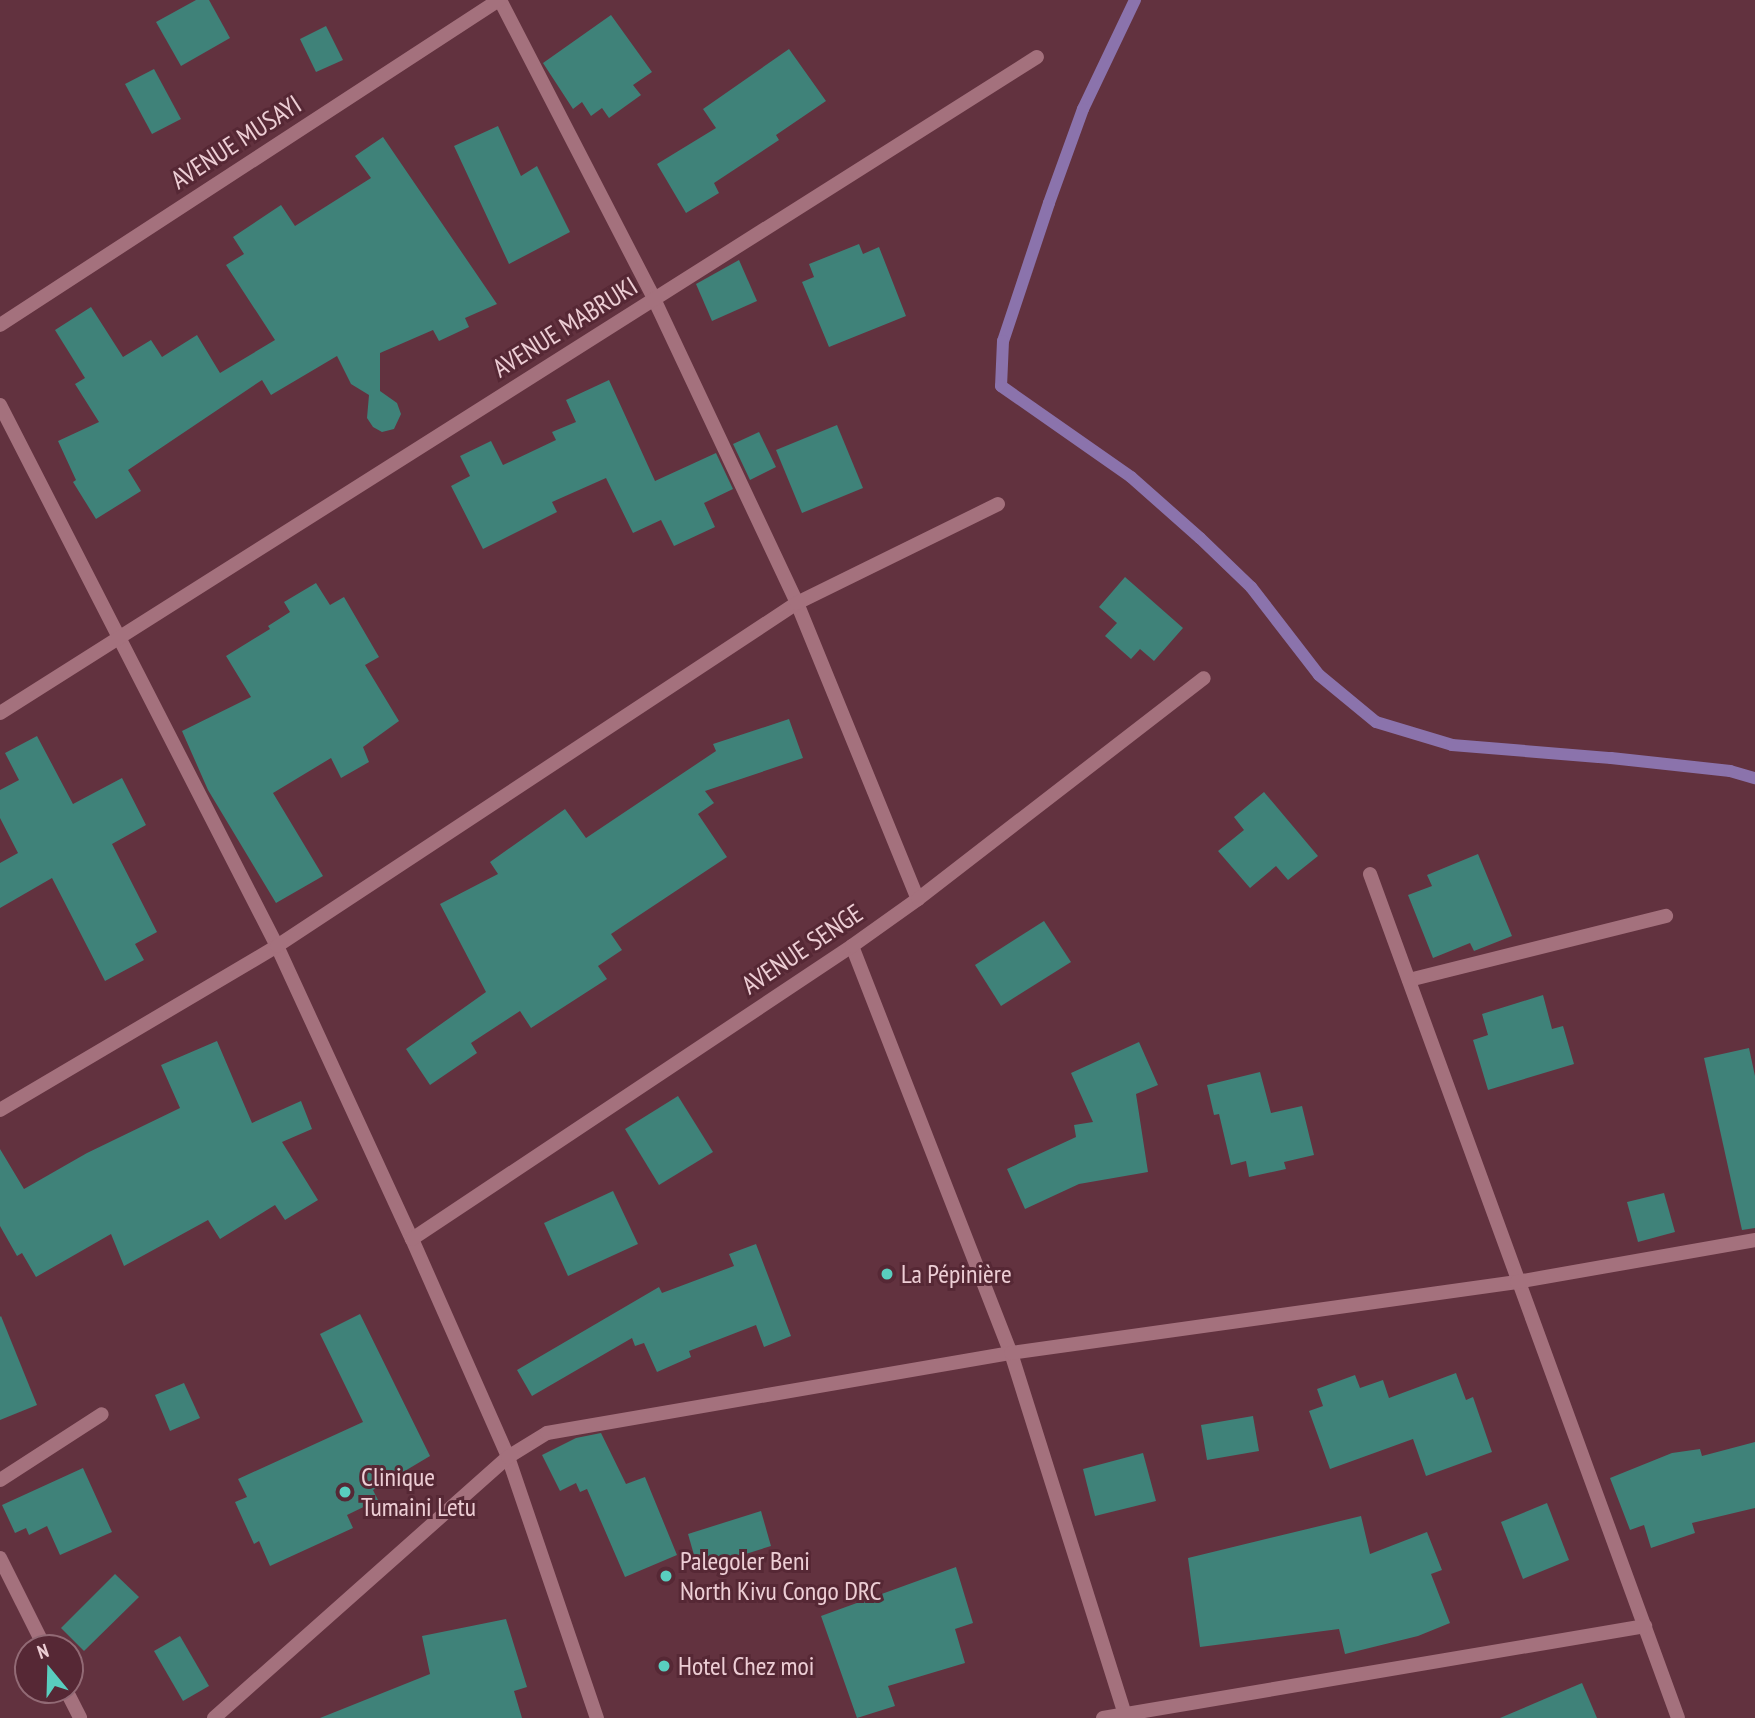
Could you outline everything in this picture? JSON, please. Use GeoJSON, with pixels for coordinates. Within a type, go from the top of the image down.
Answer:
{"type":"FeatureCollection","features":[{"type":"Feature","properties":{"kind":"street"},"geometry":{"type":"LineString","coordinates":[[500,0],[654,299],[797,603],[918,899]]}},
{"type":"Feature","properties":{"kind":"street","name":"AVENUE MUSAYI"},"geometry":{"type":"LineString","coordinates":[[0,325],[500,0]]}},
{"type":"Feature","properties":{"kind":"street","name":"AVENUE MABRUKI"},"geometry":{"type":"LineString","coordinates":[[0,713],[1037,57]]}},
{"type":"Feature","properties":{"kind":"street"},"geometry":{"type":"LineString","coordinates":[[0,405],[277,946],[412,1239],[508,1457],[597,1718]]}},
{"type":"Feature","properties":{"kind":"street"},"geometry":{"type":"LineString","coordinates":[[0,1110],[277,946],[797,603],[998,504]]}},
{"type":"Feature","properties":{"kind":"street","name":"AVENUE SENGE"},"geometry":{"type":"LineString","coordinates":[[412,1239],[852,946],[918,899],[1204,678]]}},
{"type":"Feature","properties":{"kind":"street"},"geometry":{"type":"LineString","coordinates":[[1370,874],[1678,1718]]}},
{"type":"Feature","properties":{"kind":"street"},"geometry":{"type":"LineString","coordinates":[[1409,981],[1665,916]]}},
{"type":"Feature","properties":{"kind":"street"},"geometry":{"type":"LineString","coordinates":[[852,946],[1011,1353],[1126,1716]]}},
{"type":"Feature","properties":{"kind":"street"},"geometry":{"type":"LineString","coordinates":[[214,1718],[508,1457],[547,1433],[1011,1353],[1517,1282],[1755,1240]]}},
{"type":"Feature","properties":{"kind":"street"},"geometry":{"type":"LineString","coordinates":[[0,1480],[102,1415]]}},
{"type":"Feature","properties":{"kind":"street"},"geometry":{"type":"LineString","coordinates":[[0,1558],[38,1634]]}},
{"type":"Feature","properties":{"kind":"street"},"geometry":{"type":"LineString","coordinates":[[1104,1718],[1645,1626]]}},
{"type":"Feature","properties":{"kind":"building"},"geometry":{"type":"Polygon","coordinates":[[[196,0],[209,0],[230,38],[181,66],[156,22],[196,0]]]}},
{"type":"Feature","properties":{"kind":"building"},"geometry":{"type":"Polygon","coordinates":[[[611,15],[652,72],[633,85],[641,95],[609,118],[602,108],[591,116],[582,102],[573,109],[543,63],[611,15]]]}},
{"type":"Feature","properties":{"kind":"building"},"geometry":{"type":"Polygon","coordinates":[[[326,26],[343,60],[316,72],[300,39],[326,26]]]}},
{"type":"Feature","properties":{"kind":"building"},"geometry":{"type":"Polygon","coordinates":[[[789,49],[826,101],[776,135],[779,140],[714,183],[719,193],[686,213],[657,164],[716,128],[703,109],[789,49]]]}},
{"type":"Feature","properties":{"kind":"building"},"geometry":{"type":"Polygon","coordinates":[[[154,69],[181,119],[152,134],[125,84],[154,69]]]}},
{"type":"Feature","properties":{"kind":"building"},"geometry":{"type":"Polygon","coordinates":[[[498,126],[521,176],[537,166],[570,232],[509,264],[454,146],[498,126]]]}},
{"type":"Feature","properties":{"kind":"building"},"geometry":{"type":"Polygon","coordinates":[[[383,137],[497,304],[465,318],[469,327],[439,341],[433,330],[380,353],[380,391],[397,403],[401,414],[394,429],[382,432],[373,427],[367,418],[369,395],[351,384],[337,356],[271,395],[262,380],[128,470],[141,491],[96,519],[73,482],[76,480],[58,441],[99,422],[75,384],[85,378],[55,330],[91,307],[123,357],[151,340],[162,357],[197,335],[220,373],[275,340],[226,265],[244,254],[233,237],[281,205],[295,226],[371,178],[355,156],[383,137]]]}},
{"type":"Feature","properties":{"kind":"building"},"geometry":{"type":"Polygon","coordinates":[[[859,244],[863,254],[879,247],[906,316],[829,347],[802,282],[814,277],[809,264],[859,244]]]}},
{"type":"Feature","properties":{"kind":"building"},"geometry":{"type":"Polygon","coordinates":[[[739,260],[757,301],[712,321],[696,284],[739,260]]]}},
{"type":"Feature","properties":{"kind":"building"},"geometry":{"type":"Polygon","coordinates":[[[609,380],[655,481],[716,453],[733,489],[704,503],[715,527],[674,546],[661,520],[633,533],[606,478],[552,502],[557,512],[483,549],[451,486],[470,476],[460,456],[491,441],[503,465],[556,440],[552,432],[576,422],[566,400],[609,380]]]}},
{"type":"Feature","properties":{"kind":"building"},"geometry":{"type":"Polygon","coordinates":[[[837,425],[863,488],[802,513],[776,450],[837,425]]]}},
{"type":"Feature","properties":{"kind":"building"},"geometry":{"type":"Polygon","coordinates":[[[759,432],[776,467],[750,480],[733,444],[759,432]]]}},
{"type":"Feature","properties":{"kind":"building"},"geometry":{"type":"Polygon","coordinates":[[[1125,577],[1183,628],[1154,661],[1140,649],[1131,659],[1105,636],[1117,623],[1099,607],[1125,577]]]}},
{"type":"Feature","properties":{"kind":"building"},"geometry":{"type":"Polygon","coordinates":[[[316,583],[330,605],[344,597],[379,657],[365,665],[399,721],[363,747],[369,762],[341,778],[331,758],[273,793],[323,876],[276,903],[208,790],[182,731],[251,697],[226,656],[270,629],[268,626],[290,612],[284,602],[316,583]]]}},
{"type":"Feature","properties":{"kind":"building"},"geometry":{"type":"Polygon","coordinates":[[[789,719],[803,758],[705,791],[714,803],[698,814],[727,857],[611,934],[622,950],[598,966],[607,979],[531,1028],[520,1011],[471,1043],[477,1053],[430,1085],[406,1049],[486,992],[440,904],[498,874],[490,862],[565,809],[586,838],[716,751],[713,744],[789,719]]]}},
{"type":"Feature","properties":{"kind":"building"},"geometry":{"type":"Polygon","coordinates":[[[37,736],[73,804],[122,778],[146,825],[112,844],[157,932],[135,944],[144,960],[105,981],[52,878],[0,908],[0,863],[18,853],[0,818],[0,790],[19,780],[5,753],[37,736]]]}},
{"type":"Feature","properties":{"kind":"building"},"geometry":{"type":"Polygon","coordinates":[[[1264,792],[1318,856],[1288,880],[1276,866],[1250,888],[1218,851],[1244,830],[1234,817],[1264,792]]]}},
{"type":"Feature","properties":{"kind":"building"},"geometry":{"type":"Polygon","coordinates":[[[1478,854],[1512,936],[1474,951],[1470,943],[1433,958],[1408,895],[1432,886],[1427,875],[1478,854]]]}},
{"type":"Feature","properties":{"kind":"building"},"geometry":{"type":"Polygon","coordinates":[[[1044,921],[1071,962],[1001,1006],[975,965],[1044,921]]]}},
{"type":"Feature","properties":{"kind":"building"},"geometry":{"type":"Polygon","coordinates":[[[1543,995],[1552,1029],[1563,1026],[1574,1064],[1488,1090],[1473,1040],[1488,1035],[1482,1014],[1543,995]]]}},
{"type":"Feature","properties":{"kind":"building"},"geometry":{"type":"Polygon","coordinates":[[[217,1041],[252,1123],[301,1101],[312,1129],[282,1142],[318,1200],[285,1220],[275,1205],[220,1239],[208,1220],[124,1266],[111,1234],[36,1277],[22,1253],[17,1256],[0,1226],[0,1149],[24,1189],[87,1153],[180,1108],[161,1065],[217,1041]]]}},
{"type":"Feature","properties":{"kind":"building"},"geometry":{"type":"Polygon","coordinates":[[[1139,1042],[1158,1085],[1136,1094],[1148,1172],[1079,1184],[1025,1209],[1007,1169],[1076,1137],[1074,1125],[1093,1122],[1071,1073],[1139,1042]]]}},
{"type":"Feature","properties":{"kind":"building"},"geometry":{"type":"Polygon","coordinates":[[[1749,1048],[1755,1076],[1755,1228],[1742,1230],[1704,1058],[1749,1048]]]}},
{"type":"Feature","properties":{"kind":"building"},"geometry":{"type":"Polygon","coordinates":[[[1260,1072],[1271,1113],[1302,1106],[1314,1155],[1284,1162],[1286,1169],[1249,1177],[1246,1161],[1231,1165],[1219,1114],[1214,1115],[1207,1085],[1260,1072]]]}},
{"type":"Feature","properties":{"kind":"building"},"geometry":{"type":"Polygon","coordinates":[[[678,1096],[713,1152],[659,1185],[625,1129],[678,1096]]]}},
{"type":"Feature","properties":{"kind":"building"},"geometry":{"type":"Polygon","coordinates":[[[613,1191],[638,1244],[568,1276],[544,1223],[613,1191]]]}},
{"type":"Feature","properties":{"kind":"building"},"geometry":{"type":"Polygon","coordinates":[[[1664,1193],[1675,1232],[1638,1242],[1627,1202],[1664,1193]]]}},
{"type":"Feature","properties":{"kind":"building"},"geometry":{"type":"Polygon","coordinates":[[[756,1244],[791,1336],[764,1347],[756,1325],[689,1351],[691,1357],[657,1372],[644,1343],[635,1346],[632,1338],[532,1396],[517,1370],[659,1287],[662,1293],[734,1266],[729,1254],[756,1244]]]}},
{"type":"Feature","properties":{"kind":"building"},"geometry":{"type":"Polygon","coordinates":[[[360,1314],[430,1456],[373,1490],[378,1500],[347,1515],[353,1528],[270,1566],[259,1541],[254,1544],[235,1502],[247,1497],[238,1479],[363,1422],[320,1334],[360,1314]]]}},
{"type":"Feature","properties":{"kind":"building"},"geometry":{"type":"Polygon","coordinates":[[[0,1317],[37,1405],[0,1420],[0,1317]]]}},
{"type":"Feature","properties":{"kind":"building"},"geometry":{"type":"Polygon","coordinates":[[[1456,1373],[1466,1400],[1473,1397],[1492,1452],[1426,1476],[1413,1439],[1330,1469],[1309,1411],[1323,1406],[1317,1389],[1355,1375],[1360,1388],[1383,1380],[1389,1398],[1456,1373]]]}},
{"type":"Feature","properties":{"kind":"building"},"geometry":{"type":"Polygon","coordinates":[[[184,1383],[200,1418],[170,1431],[155,1395],[184,1383]]]}},
{"type":"Feature","properties":{"kind":"building"},"geometry":{"type":"Polygon","coordinates":[[[1253,1416],[1259,1451],[1207,1460],[1201,1425],[1253,1416]]]}},
{"type":"Feature","properties":{"kind":"building"},"geometry":{"type":"Polygon","coordinates":[[[601,1433],[626,1484],[645,1477],[677,1555],[625,1577],[587,1489],[580,1492],[576,1483],[560,1491],[542,1455],[576,1438],[601,1433]]]}},
{"type":"Feature","properties":{"kind":"building"},"geometry":{"type":"Polygon","coordinates":[[[1755,1442],[1755,1508],[1692,1523],[1695,1533],[1651,1548],[1644,1525],[1630,1530],[1610,1478],[1672,1453],[1700,1449],[1702,1456],[1755,1442]]]}},
{"type":"Feature","properties":{"kind":"building"},"geometry":{"type":"Polygon","coordinates":[[[1143,1453],[1156,1501],[1095,1516],[1083,1469],[1143,1453]]]}},
{"type":"Feature","properties":{"kind":"building"},"geometry":{"type":"Polygon","coordinates":[[[83,1468],[112,1532],[60,1555],[47,1526],[29,1535],[26,1528],[15,1533],[2,1505],[83,1468]]]}},
{"type":"Feature","properties":{"kind":"building"},"geometry":{"type":"Polygon","coordinates":[[[1547,1503],[1569,1560],[1523,1579],[1501,1522],[1547,1503]]]}},
{"type":"Feature","properties":{"kind":"building"},"geometry":{"type":"Polygon","coordinates":[[[761,1511],[771,1546],[698,1569],[688,1534],[761,1511]]]}},
{"type":"Feature","properties":{"kind":"building"},"geometry":{"type":"Polygon","coordinates":[[[1361,1516],[1370,1554],[1427,1532],[1442,1570],[1431,1574],[1450,1623],[1418,1636],[1345,1654],[1339,1629],[1200,1647],[1188,1558],[1361,1516]]]}},
{"type":"Feature","properties":{"kind":"building"},"geometry":{"type":"Polygon","coordinates":[[[956,1567],[973,1623],[955,1629],[965,1663],[888,1686],[895,1706],[857,1718],[821,1616],[956,1567]]]}},
{"type":"Feature","properties":{"kind":"building"},"geometry":{"type":"Polygon","coordinates":[[[115,1574],[139,1597],[84,1651],[84,1634],[67,1634],[61,1628],[115,1574]]]}},
{"type":"Feature","properties":{"kind":"building"},"geometry":{"type":"Polygon","coordinates":[[[506,1619],[527,1687],[514,1691],[522,1718],[320,1718],[430,1674],[422,1636],[506,1619]]]}},
{"type":"Feature","properties":{"kind":"building"},"geometry":{"type":"Polygon","coordinates":[[[180,1636],[209,1686],[183,1701],[154,1651],[180,1636]]]}},
{"type":"Feature","properties":{"kind":"building"},"geometry":{"type":"Polygon","coordinates":[[[1582,1683],[1597,1718],[1500,1718],[1582,1683]]]}},
{"type":"Feature","properties":{"kind":"waterway"},"geometry":{"type":"LineString","coordinates":[[1135,0],[1083,109],[1049,203],[1003,341],[1001,386],[1131,477],[1200,538],[1251,587],[1319,675],[1376,722],[1452,745],[1611,758],[1730,771],[1755,778]]}},
{"type":"Feature","properties":{"kind":"place","name":"La Pépinière"},"geometry":{"type":"Point","coordinates":[887,1274]}},
{"type":"Feature","properties":{"kind":"place","name":"Clinique Tumaini Letu"},"geometry":{"type":"Point","coordinates":[345,1492]}},
{"type":"Feature","properties":{"kind":"place","name":"Palegoler Beni North Kivu Congo DRC"},"geometry":{"type":"Point","coordinates":[666,1576]}},
{"type":"Feature","properties":{"kind":"place","name":"Hotel Chez moi"},"geometry":{"type":"Point","coordinates":[664,1666]}}]}
